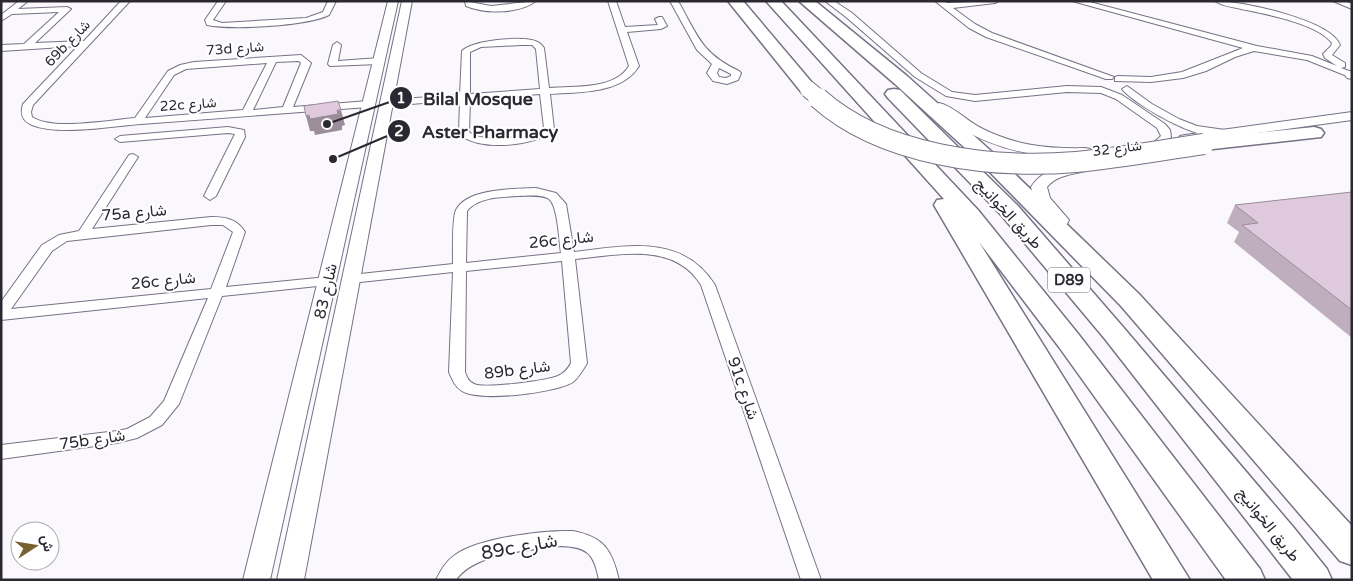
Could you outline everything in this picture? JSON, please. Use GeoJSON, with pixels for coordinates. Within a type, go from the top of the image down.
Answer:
{"type":"FeatureCollection","features":[{"type":"Feature","properties":{"kind":"highway"},"geometry":{"type":"LineString","coordinates":[[735,1],[822,104],[842,118],[879,136],[926,150],[978,160],[1014,163],[1057,163],[1204,144],[1314,133]]}},
{"type":"Feature","properties":{"kind":"highway","name":"طريق الخوانيج"},"geometry":{"type":"LineString","coordinates":[[773,1],[970,215],[1069,341],[1247,580]]}},
{"type":"Feature","properties":{"kind":"highway","name":"طريق الخوانيج"},"geometry":{"type":"LineString","coordinates":[[802,1],[1010,211],[1108,326],[1282,538],[1314,580]]}},
{"type":"Feature","properties":{"kind":"highway"},"geometry":{"type":"LineString","coordinates":[[806,1],[901,80],[984,154],[1130,300],[1352,550]]}},
{"type":"Feature","properties":{"kind":"highway"},"geometry":{"type":"LineString","coordinates":[[913,151],[1172,580]]}},
{"type":"Feature","properties":{"kind":"highway"},"geometry":{"type":"LineString","coordinates":[[1282,538],[1321,580]]}},
{"type":"Feature","properties":{"kind":"street"},"geometry":{"type":"LineString","coordinates":[[1,20],[24,1]]}},
{"type":"Feature","properties":{"kind":"street","name":"69b شارع"},"geometry":{"type":"LineString","coordinates":[[28,104],[126,1]]}},
{"type":"Feature","properties":{"kind":"street"},"geometry":{"type":"LineString","coordinates":[[222,1],[209,20],[210,23],[222,25],[312,19],[326,13],[332,1]]}},
{"type":"Feature","properties":{"kind":"street","name":"شارع 83"},"geometry":{"type":"LineString","coordinates":[[290,580],[351,279],[377,104],[379,61],[393,1]]}},
{"type":"Feature","properties":{"kind":"street","name":"شارع 83"},"geometry":{"type":"LineString","coordinates":[[261,574],[328,281],[407,1]]}},
{"type":"Feature","properties":{"kind":"street"},"geometry":{"type":"LineString","coordinates":[[469,1],[470,6],[480,8],[517,6],[532,1]]}},
{"type":"Feature","properties":{"kind":"street"},"geometry":{"type":"LineString","coordinates":[[612,1],[622,30],[661,27],[663,26],[659,19]]}},
{"type":"Feature","properties":{"kind":"street"},"geometry":{"type":"LineString","coordinates":[[674,1],[694,41],[716,64]]}},
{"type":"Feature","properties":{"kind":"street"},"geometry":{"type":"LineString","coordinates":[[829,1],[849,15],[923,79],[949,94],[962,98],[981,98],[1067,88],[1116,92],[1150,79]]}},
{"type":"Feature","properties":{"kind":"street"},"geometry":{"type":"LineString","coordinates":[[942,3],[995,1]]}},
{"type":"Feature","properties":{"kind":"street"},"geometry":{"type":"LineString","coordinates":[[1076,1],[1256,49],[1309,58],[1352,75]]}},
{"type":"Feature","properties":{"kind":"street"},"geometry":{"type":"LineString","coordinates":[[1219,1],[1296,20],[1325,32],[1337,44],[1327,54],[1328,56],[1352,69]]}},
{"type":"Feature","properties":{"kind":"street"},"geometry":{"type":"LineString","coordinates":[[1338,1],[1352,7]]}},
{"type":"Feature","properties":{"kind":"street"},"geometry":{"type":"LineString","coordinates":[[942,3],[989,35],[1114,78],[1127,87],[1136,98],[1178,124],[1206,132],[1226,133]]}},
{"type":"Feature","properties":{"kind":"street"},"geometry":{"type":"LineString","coordinates":[[12,11],[73,5]]}},
{"type":"Feature","properties":{"kind":"street"},"geometry":{"type":"LineString","coordinates":[[12,11],[67,9],[27,46]]}},
{"type":"Feature","properties":{"kind":"street","name":"22c شارع"},"geometry":{"type":"LineString","coordinates":[[28,104],[25,110],[29,120],[47,126],[75,126],[545,91],[608,84],[629,74],[634,66],[622,30]]}},
{"type":"Feature","properties":{"kind":"street"},"geometry":{"type":"LineString","coordinates":[[526,42],[539,46],[549,129],[538,136],[505,140],[479,141],[465,136],[464,97],[466,51],[475,46],[491,44],[526,42]]}},
{"type":"Feature","properties":{"kind":"street"},"geometry":{"type":"LineString","coordinates":[[1229,42],[1236,48],[1236,52]]}},
{"type":"Feature","properties":{"kind":"street"},"geometry":{"type":"LineString","coordinates":[[1,48],[86,43]]}},
{"type":"Feature","properties":{"kind":"street"},"geometry":{"type":"LineString","coordinates":[[337,45],[332,64],[379,61]]}},
{"type":"Feature","properties":{"kind":"street"},"geometry":{"type":"LineString","coordinates":[[1067,88],[1099,76],[1150,79],[1196,72],[1212,66],[1236,52],[1256,49]]}},
{"type":"Feature","properties":{"kind":"street","name":"73d شارع"},"geometry":{"type":"LineString","coordinates":[[138,121],[171,73],[178,69],[194,65],[297,58],[306,61],[286,111]]}},
{"type":"Feature","properties":{"kind":"street"},"geometry":{"type":"LineString","coordinates":[[246,114],[273,59]]}},
{"type":"Feature","properties":{"kind":"street"},"geometry":{"type":"LineString","coordinates":[[1077,66],[1085,72],[1092,86],[1119,97],[1161,126],[1166,137],[1158,143]]}},
{"type":"Feature","properties":{"kind":"street","name":"شارع 32"},"geometry":{"type":"LineString","coordinates":[[901,80],[920,91],[965,127],[992,140],[1034,150],[1077,153]]}},
{"type":"Feature","properties":{"kind":"street","name":"شارع 32"},"geometry":{"type":"LineString","coordinates":[[1348,128],[1053,174],[1037,174],[1023,171],[1014,165],[1012,159],[1022,153],[1054,155],[1077,153],[1352,116]]}},
{"type":"Feature","properties":{"kind":"street"},"geometry":{"type":"LineString","coordinates":[[192,133],[202,117]]}},
{"type":"Feature","properties":{"kind":"street"},"geometry":{"type":"LineString","coordinates":[[120,139],[233,130],[241,134],[210,196]]}},
{"type":"Feature","properties":{"kind":"street"},"geometry":{"type":"LineString","coordinates":[[84,232],[133,157]]}},
{"type":"Feature","properties":{"kind":"street"},"geometry":{"type":"LineString","coordinates":[[1053,174],[1042,182],[1039,187],[1042,200],[1109,270],[1130,300]]}},
{"type":"Feature","properties":{"kind":"street"},"geometry":{"type":"LineString","coordinates":[[458,267],[463,207],[471,200],[491,195],[536,192],[556,198],[560,204],[568,256]]}},
{"type":"Feature","properties":{"kind":"street","name":"75a شارع"},"geometry":{"type":"LineString","coordinates":[[1,314],[47,248],[63,238],[84,232],[211,221],[230,223],[239,232],[217,292]]}},
{"type":"Feature","properties":{"kind":"street","name":"26c شارع"},"geometry":{"type":"LineString","coordinates":[[351,279],[626,250]]}},
{"type":"Feature","properties":{"kind":"street","name":"91c شارع"},"geometry":{"type":"LineString","coordinates":[[626,250],[650,250],[673,255],[686,261],[704,276],[811,580]]}},
{"type":"Feature","properties":{"kind":"street","name":"89b شارع"},"geometry":{"type":"LineString","coordinates":[[458,267],[458,377],[466,387],[481,392],[490,392],[555,382],[568,377],[577,367],[580,358],[568,256]]}},
{"type":"Feature","properties":{"kind":"street","name":"26c شارع"},"geometry":{"type":"LineString","coordinates":[[1,314],[328,281]]}},
{"type":"Feature","properties":{"kind":"street","name":"75b شارع"},"geometry":{"type":"LineString","coordinates":[[1,452],[116,437],[137,432],[156,421],[171,404],[217,292]]}},
{"type":"Feature","properties":{"kind":"street","name":"89c شارع"},"geometry":{"type":"LineString","coordinates":[[446,580],[457,563],[480,551],[561,537],[575,538],[588,542],[598,550],[605,560],[609,580]]}},
{"type":"Feature","properties":{"kind":"building"},"geometry":{"type":"Polygon","coordinates":[[[338,101],[341,110],[337,110],[338,114],[310,119],[309,115],[306,116],[304,106],[338,101]]]}},
{"type":"Feature","properties":{"kind":"building"},"geometry":{"type":"Polygon","coordinates":[[[1352,192],[1352,310],[1242,225],[1258,223],[1235,205],[1352,192]]]}},
{"type":"Feature","properties":{"kind":"place","name":"Bilal Mosque"},"geometry":{"type":"Point","coordinates":[327,124]}},
{"type":"Feature","properties":{"kind":"place","name":"Aster Pharmacy"},"geometry":{"type":"Point","coordinates":[333,159]}}]}
